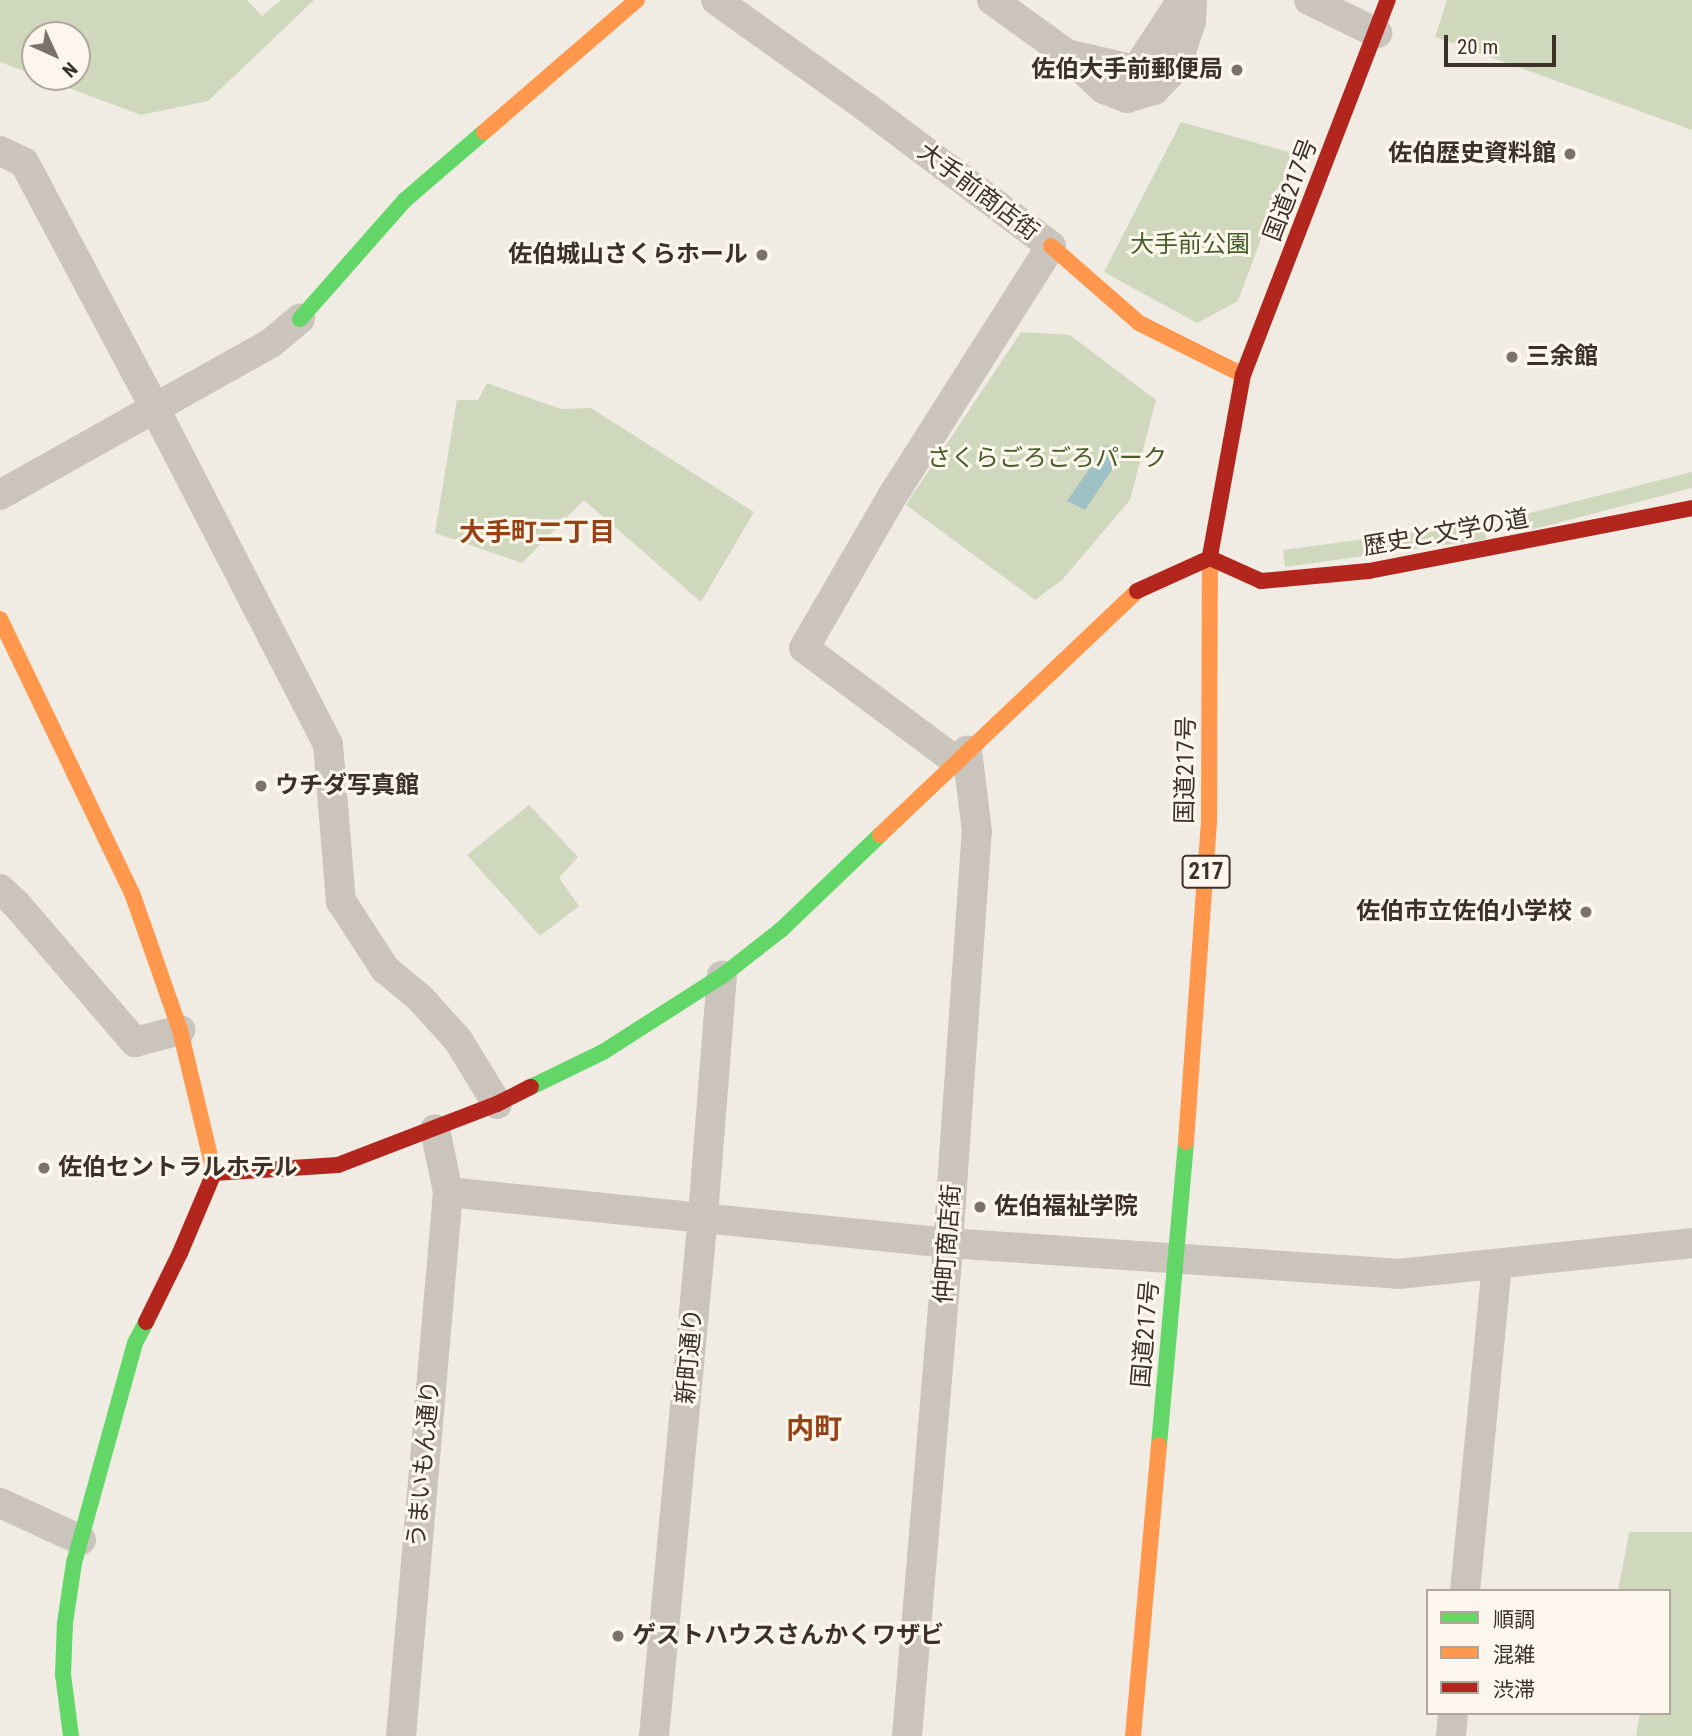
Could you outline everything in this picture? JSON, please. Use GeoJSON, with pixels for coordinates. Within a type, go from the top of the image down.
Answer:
{"type":"FeatureCollection","features":[{"type":"Feature","properties":{"kind":"main road"},"geometry":{"type":"LineString","coordinates":[[300,319],[405,200],[637,0]]}},
{"type":"Feature","properties":{"kind":"main road","name":"国道217号"},"geometry":{"type":"LineString","coordinates":[[1133,1736],[1176,1258],[1209,821],[1210,558],[1243,375],[1388,0]]}},
{"type":"Feature","properties":{"kind":"main road","name":"大手前商店街"},"geometry":{"type":"LineString","coordinates":[[1051,246],[1139,323],[1243,375]]}},
{"type":"Feature","properties":{"kind":"main road","name":"歴史と文学の道"},"geometry":{"type":"LineString","coordinates":[[1210,558],[1262,581],[1369,571],[1692,508]]}},
{"type":"Feature","properties":{"kind":"main road"},"geometry":{"type":"LineString","coordinates":[[214,1173],[338,1165],[497,1104],[603,1052],[722,976],[782,929],[1132,593],[1210,558]]}},
{"type":"Feature","properties":{"kind":"main road"},"geometry":{"type":"LineString","coordinates":[[0,619],[132,893],[180,1030],[214,1173],[180,1252],[135,1343],[81,1540],[65,1623],[63,1674],[71,1736]]}},
{"type":"Feature","properties":{"kind":"street","name":"大手前商店街"},"geometry":{"type":"LineString","coordinates":[[716,0],[866,107],[1051,246]]}},
{"type":"Feature","properties":{"kind":"street"},"geometry":{"type":"LineString","coordinates":[[992,0],[1067,54],[1104,89],[1126,98],[1154,90],[1176,67],[1191,21],[1192,0]]}},
{"type":"Feature","properties":{"kind":"street"},"geometry":{"type":"LineString","coordinates":[[1067,54],[1136,70],[1182,0]]}},
{"type":"Feature","properties":{"kind":"street"},"geometry":{"type":"LineString","coordinates":[[1309,0],[1377,33]]}},
{"type":"Feature","properties":{"kind":"street"},"geometry":{"type":"LineString","coordinates":[[0,151],[24,162],[328,744],[341,901],[385,969],[419,998],[458,1040],[497,1104]]}},
{"type":"Feature","properties":{"kind":"street"},"geometry":{"type":"LineString","coordinates":[[962,756],[804,648],[894,493],[1051,246]]}},
{"type":"Feature","properties":{"kind":"street"},"geometry":{"type":"LineString","coordinates":[[0,495],[271,343],[300,319]]}},
{"type":"Feature","properties":{"kind":"street","name":"仲町商店街"},"geometry":{"type":"LineString","coordinates":[[907,1736],[948,1242],[977,832],[962,756]]}},
{"type":"Feature","properties":{"kind":"street"},"geometry":{"type":"LineString","coordinates":[[0,889],[17,905],[135,1042],[180,1030]]}},
{"type":"Feature","properties":{"kind":"street","name":"新町通り"},"geometry":{"type":"LineString","coordinates":[[654,1736],[703,1216],[722,976]]}},
{"type":"Feature","properties":{"kind":"street","name":"うまいもん通り"},"geometry":{"type":"LineString","coordinates":[[401,1736],[448,1192],[435,1129]]}},
{"type":"Feature","properties":{"kind":"street"},"geometry":{"type":"LineString","coordinates":[[448,1192],[948,1242],[1398,1275],[1692,1243]]}},
{"type":"Feature","properties":{"kind":"street"},"geometry":{"type":"LineString","coordinates":[[1465,1589],[1497,1266]]}},
{"type":"Feature","properties":{"kind":"street"},"geometry":{"type":"LineString","coordinates":[[0,1503],[81,1540]]}},
{"type":"Feature","properties":{"kind":"street"},"geometry":{"type":"LineString","coordinates":[[1451,1736],[1453,1715]]}},
{"type":"Feature","properties":{"kind":"green space"},"geometry":{"type":"Polygon","coordinates":[[[0,0],[247,0],[262,16],[281,0],[314,0],[208,101],[141,115],[77,91],[91,91],[91,21],[21,21],[21,70],[0,62],[0,0]]]}},
{"type":"Feature","properties":{"kind":"green space"},"geometry":{"type":"Polygon","coordinates":[[[1447,0],[1692,0],[1692,130],[1435,37],[1447,0]]]}},
{"type":"Feature","properties":{"kind":"green space","name":"大手前公園"},"geometry":{"type":"Polygon","coordinates":[[[1181,122],[1293,153],[1238,301],[1197,323],[1104,272],[1181,122]]]}},
{"type":"Feature","properties":{"kind":"green space","name":"さくらごろごろパーク"},"geometry":{"type":"Polygon","coordinates":[[[1021,332],[1070,335],[1156,400],[1130,500],[1062,580],[1035,600],[906,505],[1021,332]]]}},
{"type":"Feature","properties":{"kind":"green space"},"geometry":{"type":"Polygon","coordinates":[[[487,383],[561,409],[591,408],[754,512],[701,602],[584,500],[522,563],[435,533],[457,400],[478,400],[487,383]]]}},
{"type":"Feature","properties":{"kind":"green space"},"geometry":{"type":"Polygon","coordinates":[[[1692,472],[1692,488],[1530,530],[1526,514],[1692,472]]]}},
{"type":"Feature","properties":{"kind":"green space"},"geometry":{"type":"Polygon","coordinates":[[[1484,523],[1486,539],[1285,567],[1283,550],[1484,523]]]}},
{"type":"Feature","properties":{"kind":"green space"},"geometry":{"type":"Polygon","coordinates":[[[529,805],[578,857],[559,878],[579,906],[540,936],[467,855],[529,805]]]}},
{"type":"Feature","properties":{"kind":"green space"},"geometry":{"type":"Polygon","coordinates":[[[1629,1532],[1692,1532],[1692,1736],[1636,1736],[1640,1715],[1671,1715],[1671,1589],[1618,1589],[1629,1532]]]}},
{"type":"Feature","properties":{"kind":"water"},"geometry":{"type":"Polygon","coordinates":[[[1106,445],[1122,455],[1085,510],[1067,501],[1106,445]]]}},
{"type":"Feature","properties":{"kind":"traffic: fast"},"geometry":{"type":"LineString","coordinates":[[300,319],[405,200],[484,132]]}},
{"type":"Feature","properties":{"kind":"traffic: fast"},"geometry":{"type":"LineString","coordinates":[[531,1087],[603,1052],[722,976],[782,929],[880,835]]}},
{"type":"Feature","properties":{"kind":"traffic: fast"},"geometry":{"type":"LineString","coordinates":[[1159,1445],[1186,1142]]}},
{"type":"Feature","properties":{"kind":"traffic: fast"},"geometry":{"type":"LineString","coordinates":[[71,1736],[63,1674],[65,1623],[74,1563],[135,1343],[146,1322]]}},
{"type":"Feature","properties":{"kind":"traffic: slow"},"geometry":{"type":"LineString","coordinates":[[484,132],[637,0]]}},
{"type":"Feature","properties":{"kind":"traffic: slow"},"geometry":{"type":"LineString","coordinates":[[1051,246],[1139,323],[1243,375]]}},
{"type":"Feature","properties":{"kind":"traffic: slow"},"geometry":{"type":"LineString","coordinates":[[1186,1142],[1209,821],[1210,556]]}},
{"type":"Feature","properties":{"kind":"traffic: slow"},"geometry":{"type":"LineString","coordinates":[[880,835],[1137,591]]}},
{"type":"Feature","properties":{"kind":"traffic: slow"},"geometry":{"type":"LineString","coordinates":[[0,619],[132,893],[180,1030],[214,1173]]}},
{"type":"Feature","properties":{"kind":"traffic: slow"},"geometry":{"type":"LineString","coordinates":[[1133,1736],[1159,1445]]}},
{"type":"Feature","properties":{"kind":"traffic: jam"},"geometry":{"type":"LineString","coordinates":[[1210,556],[1243,375],[1388,0]]}},
{"type":"Feature","properties":{"kind":"traffic: jam"},"geometry":{"type":"LineString","coordinates":[[1137,591],[1210,558],[1261,581],[1369,571],[1692,508]]}},
{"type":"Feature","properties":{"kind":"traffic: jam"},"geometry":{"type":"LineString","coordinates":[[146,1322],[180,1253],[214,1173],[338,1165],[497,1104],[531,1087]]}},
{"type":"Feature","properties":{"kind":"place","name":"佐伯大手前郵便局"},"geometry":{"type":"Point","coordinates":[1237,70]}},
{"type":"Feature","properties":{"kind":"place","name":"佐伯歴史資料館"},"geometry":{"type":"Point","coordinates":[1570,154]}},
{"type":"Feature","properties":{"kind":"place","name":"佐伯城山さくらホール"},"geometry":{"type":"Point","coordinates":[762,255]}},
{"type":"Feature","properties":{"kind":"place","name":"三余館"},"geometry":{"type":"Point","coordinates":[1512,357]}},
{"type":"Feature","properties":{"kind":"place","name":"ウチダ写真館"},"geometry":{"type":"Point","coordinates":[261,786]}},
{"type":"Feature","properties":{"kind":"place","name":"佐伯市立佐伯小学校"},"geometry":{"type":"Point","coordinates":[1586,912]}},
{"type":"Feature","properties":{"kind":"place","name":"佐伯セントラルホテル"},"geometry":{"type":"Point","coordinates":[44,1168]}},
{"type":"Feature","properties":{"kind":"place","name":"佐伯福祉学院"},"geometry":{"type":"Point","coordinates":[980,1207]}},
{"type":"Feature","properties":{"kind":"place","name":"ゲストハウスさんかくワザビ"},"geometry":{"type":"Point","coordinates":[618,1636]}},
{"type":"Feature","properties":{"kind":"district","name":"大手町二丁目"},"geometry":{"type":"Point","coordinates":[537,533]}},
{"type":"Feature","properties":{"kind":"district","name":"内町"},"geometry":{"type":"Point","coordinates":[814,1429]}}]}
